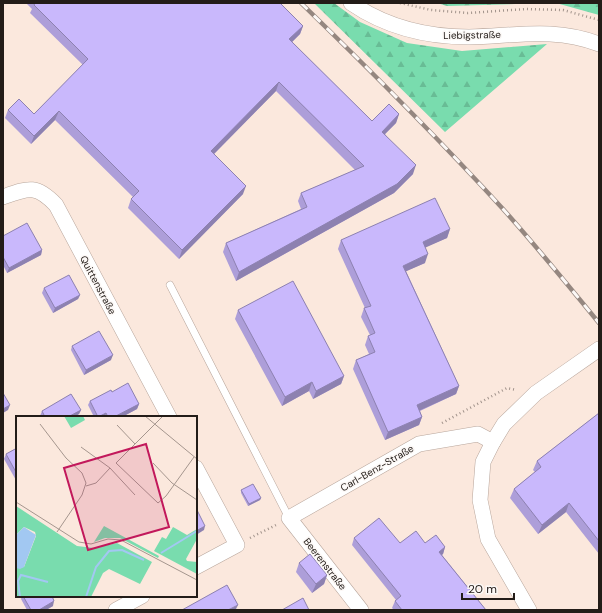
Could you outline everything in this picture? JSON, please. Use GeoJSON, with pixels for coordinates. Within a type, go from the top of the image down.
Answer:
{"type":"FeatureCollection","features":[{"type":"Feature","properties":{"kind":"street","name":"Liebigstraße"},"geometry":{"type":"LineString","coordinates":[[351,3],[383,21],[413,31],[442,36],[470,37],[538,33],[568,36],[599,44]]}},
{"type":"Feature","properties":{"kind":"street","name":"Quittenstraße"},"geometry":{"type":"LineString","coordinates":[[3,197],[18,191],[32,190],[45,194],[56,205],[168,416]]}},
{"type":"Feature","properties":{"kind":"street"},"geometry":{"type":"LineString","coordinates":[[529,610],[488,539],[480,500],[483,462],[504,424],[536,393],[599,349]]}},
{"type":"Feature","properties":{"kind":"street","name":"Carl-Benz-Straße"},"geometry":{"type":"LineString","coordinates":[[289,518],[419,444],[478,434],[493,442]]}},
{"type":"Feature","properties":{"kind":"street"},"geometry":{"type":"LineString","coordinates":[[197,470],[237,544],[197,566]]}},
{"type":"Feature","properties":{"kind":"street","name":"Beerenstraße"},"geometry":{"type":"LineString","coordinates":[[289,518],[361,610]]}},
{"type":"Feature","properties":{"kind":"street"},"geometry":{"type":"LineString","coordinates":[[116,610],[140,597]]}},
{"type":"Feature","properties":{"kind":"lane"},"geometry":{"type":"LineString","coordinates":[[170,285],[289,518]]}},
{"type":"Feature","properties":{"kind":"path"},"geometry":{"type":"LineString","coordinates":[[400,3],[432,10],[468,13],[526,9],[563,10],[599,20]]}},
{"type":"Feature","properties":{"kind":"path"},"geometry":{"type":"LineString","coordinates":[[439,424],[507,388],[536,393]]}},
{"type":"Feature","properties":{"kind":"path"},"geometry":{"type":"LineString","coordinates":[[237,544],[289,518]]}},
{"type":"Feature","properties":{"kind":"green space"},"geometry":{"type":"Polygon","coordinates":[[[314,3],[334,3],[360,22],[407,43],[462,51],[547,44],[445,132],[314,3]]]}},
{"type":"Feature","properties":{"kind":"green space"},"geometry":{"type":"Polygon","coordinates":[[[437,3],[548,3],[447,6],[437,3]]]}},
{"type":"Feature","properties":{"kind":"green space"},"geometry":{"type":"Polygon","coordinates":[[[556,3],[599,3],[599,15],[556,3]]]}},
{"type":"Feature","properties":{"kind":"building"},"geometry":{"type":"Polygon","coordinates":[[[35,3],[280,3],[303,26],[289,39],[372,121],[389,104],[399,114],[382,132],[416,165],[397,184],[239,272],[226,243],[307,207],[301,193],[364,166],[279,82],[211,151],[246,186],[182,250],[131,199],[139,191],[59,111],[34,136],[8,110],[19,99],[34,114],[88,59],[34,5],[35,3]]]}},
{"type":"Feature","properties":{"kind":"building"},"geometry":{"type":"Polygon","coordinates":[[[435,198],[450,229],[423,242],[428,254],[403,266],[459,386],[417,405],[422,417],[388,432],[356,360],[375,352],[368,336],[375,333],[364,308],[371,306],[341,240],[435,198]]]}},
{"type":"Feature","properties":{"kind":"building"},"geometry":{"type":"Polygon","coordinates":[[[27,223],[42,250],[9,268],[3,257],[3,236],[27,223]]]}},
{"type":"Feature","properties":{"kind":"building"},"geometry":{"type":"Polygon","coordinates":[[[69,275],[80,295],[55,308],[44,288],[69,275]]]}},
{"type":"Feature","properties":{"kind":"building"},"geometry":{"type":"Polygon","coordinates":[[[293,281],[344,376],[316,391],[312,382],[285,397],[238,310],[293,281]]]}},
{"type":"Feature","properties":{"kind":"building"},"geometry":{"type":"Polygon","coordinates":[[[99,331],[113,355],[86,370],[72,346],[99,331]]]}},
{"type":"Feature","properties":{"kind":"building"},"geometry":{"type":"Polygon","coordinates":[[[128,383],[139,404],[116,416],[108,416],[106,413],[98,416],[90,401],[111,390],[112,392],[128,383]]]}},
{"type":"Feature","properties":{"kind":"building"},"geometry":{"type":"Polygon","coordinates":[[[3,393],[10,405],[3,409],[3,393]]]}},
{"type":"Feature","properties":{"kind":"building"},"geometry":{"type":"Polygon","coordinates":[[[71,394],[81,410],[70,416],[44,416],[42,411],[71,394]]]}},
{"type":"Feature","properties":{"kind":"building"},"geometry":{"type":"Polygon","coordinates":[[[599,413],[599,541],[569,503],[542,525],[514,489],[541,467],[537,461],[599,413]]]}},
{"type":"Feature","properties":{"kind":"building"},"geometry":{"type":"Polygon","coordinates":[[[16,449],[16,472],[6,454],[16,449]]]}},
{"type":"Feature","properties":{"kind":"building"},"geometry":{"type":"Polygon","coordinates":[[[253,484],[261,498],[249,504],[241,490],[253,484]]]}},
{"type":"Feature","properties":{"kind":"building"},"geometry":{"type":"Polygon","coordinates":[[[197,510],[205,526],[197,530],[197,510]]]}},
{"type":"Feature","properties":{"kind":"building"},"geometry":{"type":"Polygon","coordinates":[[[379,518],[400,543],[416,531],[425,543],[436,535],[445,547],[439,552],[486,610],[402,610],[395,601],[401,596],[354,538],[379,518]]]}},
{"type":"Feature","properties":{"kind":"building"},"geometry":{"type":"Polygon","coordinates":[[[310,554],[327,575],[316,584],[299,563],[310,554]]]}},
{"type":"Feature","properties":{"kind":"building"},"geometry":{"type":"Polygon","coordinates":[[[227,585],[238,605],[228,610],[182,610],[227,585]]]}},
{"type":"Feature","properties":{"kind":"building"},"geometry":{"type":"Polygon","coordinates":[[[24,597],[52,597],[54,601],[39,610],[31,610],[24,597]]]}},
{"type":"Feature","properties":{"kind":"building"},"geometry":{"type":"Polygon","coordinates":[[[303,598],[309,610],[282,610],[303,598]]]}},
{"type":"Feature","properties":{"kind":"railway"},"geometry":{"type":"LineString","coordinates":[[301,3],[353,53],[454,156],[528,237],[599,323]]}}]}
